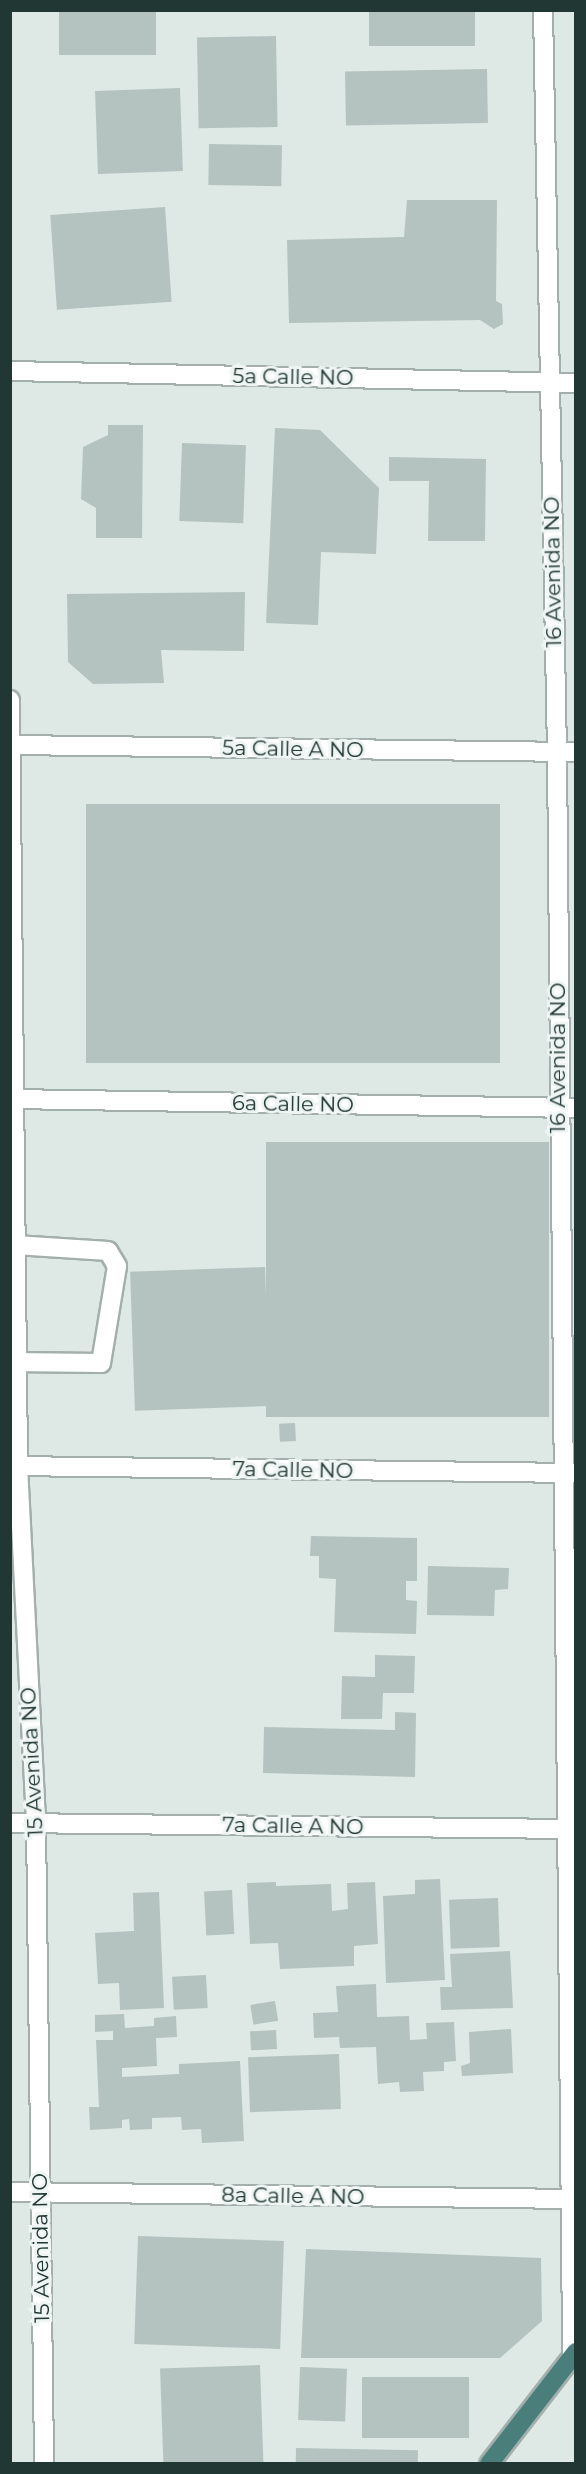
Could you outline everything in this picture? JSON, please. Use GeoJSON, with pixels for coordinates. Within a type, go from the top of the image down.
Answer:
{"type":"FeatureCollection","features":[{"type":"Feature","properties":{"kind":"highway"},"geometry":{"type":"LineString","coordinates":[[489,2463],[574,2355]]}},
{"type":"Feature","properties":{"kind":"street","name":"16 Avenida NO"},"geometry":{"type":"LineString","coordinates":[[543,10],[548,382],[567,1108],[574,2355]]}},
{"type":"Feature","properties":{"kind":"street","name":"5a Calle NO"},"geometry":{"type":"LineString","coordinates":[[10,370],[576,383]]}},
{"type":"Feature","properties":{"kind":"street","name":"15 Avenida NO"},"geometry":{"type":"LineString","coordinates":[[10,700],[15,1245],[14,1466],[36,1823],[45,2463]]}},
{"type":"Feature","properties":{"kind":"street","name":"5a Calle A NO"},"geometry":{"type":"LineString","coordinates":[[11,745],[576,752]]}},
{"type":"Feature","properties":{"kind":"street","name":"6a Calle NO"},"geometry":{"type":"LineString","coordinates":[[12,1099],[567,1108]]}},
{"type":"Feature","properties":{"kind":"street"},"geometry":{"type":"LineString","coordinates":[[14,1364],[101,1363],[117,1266],[108,1251],[15,1245]]}},
{"type":"Feature","properties":{"kind":"street","name":"7a Calle NO"},"geometry":{"type":"LineString","coordinates":[[14,1466],[569,1473]]}},
{"type":"Feature","properties":{"kind":"street","name":"7a Calle A NO"},"geometry":{"type":"LineString","coordinates":[[10,1823],[572,1829]]}},
{"type":"Feature","properties":{"kind":"street","name":"8a Calle A NO"},"geometry":{"type":"LineString","coordinates":[[10,2192],[574,2199]]}},
{"type":"Feature","properties":{"kind":"building"},"geometry":{"type":"Polygon","coordinates":[[[59,10],[156,10],[156,55],[59,55],[59,10]]]}},
{"type":"Feature","properties":{"kind":"building"},"geometry":{"type":"Polygon","coordinates":[[[369,10],[475,10],[475,46],[369,46],[369,10]]]}},
{"type":"Feature","properties":{"kind":"building"},"geometry":{"type":"Polygon","coordinates":[[[276,36],[278,127],[199,128],[197,37],[276,36]]]}},
{"type":"Feature","properties":{"kind":"building"},"geometry":{"type":"Polygon","coordinates":[[[487,69],[488,123],[346,125],[345,71],[487,69]]]}},
{"type":"Feature","properties":{"kind":"building"},"geometry":{"type":"Polygon","coordinates":[[[180,88],[183,171],[98,174],[95,91],[180,88]]]}},
{"type":"Feature","properties":{"kind":"building"},"geometry":{"type":"Polygon","coordinates":[[[209,144],[282,145],[281,186],[208,185],[209,144]]]}},
{"type":"Feature","properties":{"kind":"building"},"geometry":{"type":"Polygon","coordinates":[[[407,200],[497,200],[496,301],[502,304],[503,324],[494,329],[480,320],[289,323],[287,240],[404,237],[407,200]]]}},
{"type":"Feature","properties":{"kind":"building"},"geometry":{"type":"Polygon","coordinates":[[[165,207],[172,302],[57,310],[50,215],[165,207]]]}},
{"type":"Feature","properties":{"kind":"building"},"geometry":{"type":"Polygon","coordinates":[[[108,425],[143,425],[142,538],[96,538],[96,508],[81,499],[83,447],[108,435],[108,425]]]}},
{"type":"Feature","properties":{"kind":"building"},"geometry":{"type":"Polygon","coordinates":[[[275,428],[320,430],[379,488],[376,554],[321,552],[318,625],[266,623],[275,428]]]}},
{"type":"Feature","properties":{"kind":"building"},"geometry":{"type":"Polygon","coordinates":[[[182,443],[246,445],[243,523],[179,521],[182,443]]]}},
{"type":"Feature","properties":{"kind":"building"},"geometry":{"type":"Polygon","coordinates":[[[389,457],[486,459],[485,541],[428,541],[429,481],[389,481],[389,457]]]}},
{"type":"Feature","properties":{"kind":"building"},"geometry":{"type":"Polygon","coordinates":[[[245,592],[244,651],[161,650],[164,683],[93,684],[68,662],[67,594],[245,592]]]}},
{"type":"Feature","properties":{"kind":"building"},"geometry":{"type":"Polygon","coordinates":[[[86,804],[500,804],[500,1063],[86,1063],[86,804]]]}},
{"type":"Feature","properties":{"kind":"building"},"geometry":{"type":"Polygon","coordinates":[[[266,1142],[549,1142],[549,1417],[266,1417],[266,1142]]]}},
{"type":"Feature","properties":{"kind":"building"},"geometry":{"type":"Polygon","coordinates":[[[265,1267],[270,1406],[135,1411],[130,1272],[265,1267]]]}},
{"type":"Feature","properties":{"kind":"building"},"geometry":{"type":"Polygon","coordinates":[[[295,1423],[296,1441],[280,1442],[279,1424],[295,1423]]]}},
{"type":"Feature","properties":{"kind":"building"},"geometry":{"type":"Polygon","coordinates":[[[311,1536],[417,1538],[417,1581],[406,1581],[406,1600],[417,1601],[416,1634],[334,1632],[336,1579],[319,1578],[319,1556],[310,1556],[311,1536]]]}},
{"type":"Feature","properties":{"kind":"building"},"geometry":{"type":"Polygon","coordinates":[[[428,1566],[509,1568],[508,1589],[495,1590],[494,1616],[427,1615],[428,1566]]]}},
{"type":"Feature","properties":{"kind":"building"},"geometry":{"type":"Polygon","coordinates":[[[375,1655],[415,1656],[414,1693],[383,1693],[382,1719],[341,1719],[342,1676],[375,1677],[375,1655]]]}},
{"type":"Feature","properties":{"kind":"building"},"geometry":{"type":"Polygon","coordinates":[[[395,1712],[416,1713],[415,1777],[263,1773],[264,1727],[395,1730],[395,1712]]]}},
{"type":"Feature","properties":{"kind":"building"},"geometry":{"type":"Polygon","coordinates":[[[440,1879],[445,1980],[386,1983],[383,1896],[415,1894],[415,1880],[440,1879]]]}},
{"type":"Feature","properties":{"kind":"building"},"geometry":{"type":"Polygon","coordinates":[[[276,1882],[276,1886],[331,1884],[332,1911],[348,1909],[347,1883],[375,1882],[378,1944],[354,1946],[354,1966],[280,1969],[278,1943],[250,1944],[247,1883],[276,1882]]]}},
{"type":"Feature","properties":{"kind":"building"},"geometry":{"type":"Polygon","coordinates":[[[232,1890],[234,1934],[206,1935],[204,1891],[232,1890]]]}},
{"type":"Feature","properties":{"kind":"building"},"geometry":{"type":"Polygon","coordinates":[[[159,1892],[164,2008],[120,2010],[119,1983],[98,1984],[95,1933],[134,1931],[133,1893],[159,1892]]]}},
{"type":"Feature","properties":{"kind":"building"},"geometry":{"type":"Polygon","coordinates":[[[498,1898],[500,1947],[451,1949],[449,1900],[498,1898]]]}},
{"type":"Feature","properties":{"kind":"building"},"geometry":{"type":"Polygon","coordinates":[[[510,1951],[513,2008],[441,2010],[440,1987],[452,1987],[450,1954],[510,1951]]]}},
{"type":"Feature","properties":{"kind":"building"},"geometry":{"type":"Polygon","coordinates":[[[206,1975],[208,2008],[174,2010],[172,1977],[206,1975]]]}},
{"type":"Feature","properties":{"kind":"building"},"geometry":{"type":"Polygon","coordinates":[[[376,1984],[377,2017],[409,2016],[410,2040],[427,2039],[426,2023],[454,2022],[456,2061],[444,2062],[444,2071],[423,2072],[424,2091],[400,2092],[399,2082],[378,2084],[376,2047],[340,2048],[339,2037],[314,2038],[313,2013],[338,2012],[336,1986],[376,1984]]]}},
{"type":"Feature","properties":{"kind":"building"},"geometry":{"type":"Polygon","coordinates":[[[275,2001],[278,2021],[253,2025],[250,2005],[275,2001]]]}},
{"type":"Feature","properties":{"kind":"building"},"geometry":{"type":"Polygon","coordinates":[[[124,2014],[125,2028],[154,2026],[154,2018],[176,2016],[177,2037],[156,2038],[157,2066],[122,2068],[122,2077],[179,2074],[179,2064],[240,2061],[244,2141],[202,2143],[201,2129],[182,2130],[181,2117],[152,2118],[152,2129],[130,2130],[129,2119],[122,2120],[122,2128],[90,2130],[89,2107],[99,2107],[96,2040],[113,2040],[113,2031],[95,2032],[95,2015],[124,2014]]]}},
{"type":"Feature","properties":{"kind":"building"},"geometry":{"type":"Polygon","coordinates":[[[511,2029],[513,2073],[462,2076],[461,2066],[470,2063],[469,2032],[511,2029]]]}},
{"type":"Feature","properties":{"kind":"building"},"geometry":{"type":"Polygon","coordinates":[[[276,2030],[277,2049],[251,2050],[250,2031],[276,2030]]]}},
{"type":"Feature","properties":{"kind":"building"},"geometry":{"type":"Polygon","coordinates":[[[339,2054],[341,2109],[250,2112],[248,2057],[339,2054]]]}},
{"type":"Feature","properties":{"kind":"building"},"geometry":{"type":"Polygon","coordinates":[[[138,2236],[284,2241],[280,2349],[134,2344],[138,2236]]]}},
{"type":"Feature","properties":{"kind":"building"},"geometry":{"type":"Polygon","coordinates":[[[306,2249],[541,2258],[542,2321],[500,2358],[301,2358],[306,2249]]]}},
{"type":"Feature","properties":{"kind":"building"},"geometry":{"type":"Polygon","coordinates":[[[260,2365],[263,2464],[163,2464],[160,2368],[260,2365]]]}},
{"type":"Feature","properties":{"kind":"building"},"geometry":{"type":"Polygon","coordinates":[[[300,2367],[347,2369],[345,2422],[298,2420],[300,2367]]]}},
{"type":"Feature","properties":{"kind":"building"},"geometry":{"type":"Polygon","coordinates":[[[362,2377],[469,2377],[469,2438],[362,2438],[362,2377]]]}},
{"type":"Feature","properties":{"kind":"building"},"geometry":{"type":"Polygon","coordinates":[[[296,2448],[418,2450],[418,2464],[296,2464],[296,2448]]]}}]}
